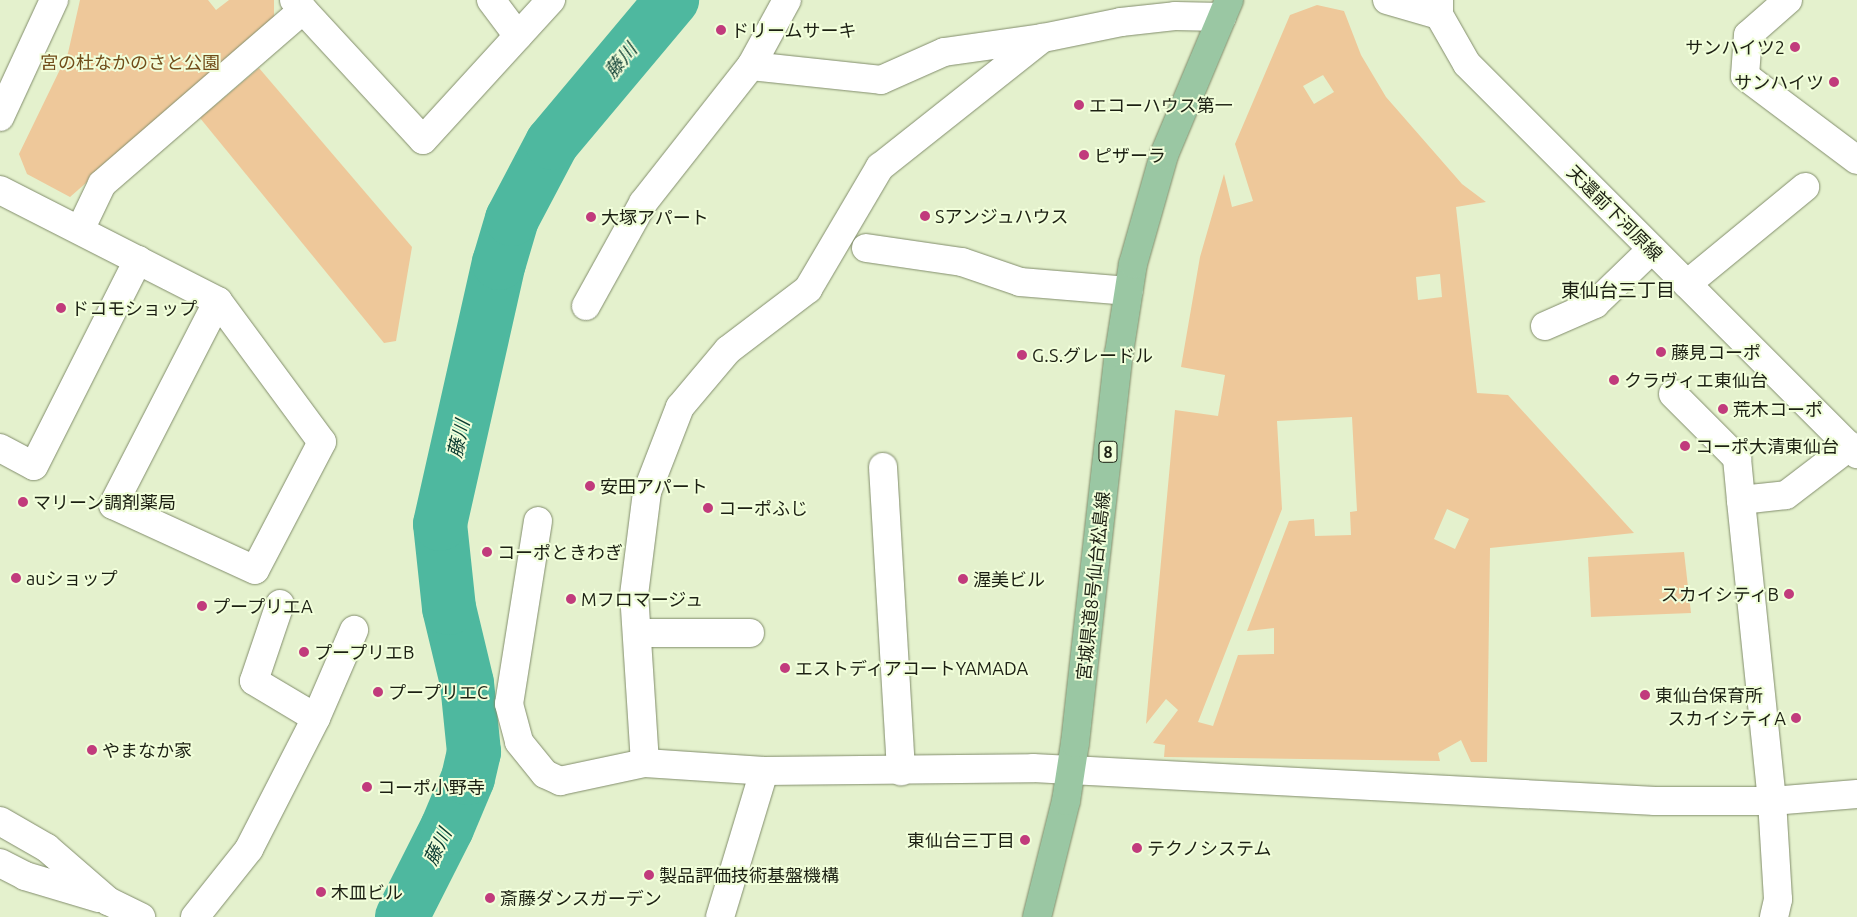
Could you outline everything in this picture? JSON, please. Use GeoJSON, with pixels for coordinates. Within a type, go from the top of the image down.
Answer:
{"type":"FeatureCollection","features":[{"type":"Feature","properties":{"kind":"main road","name":"宮城県道8号仙台松島線"},"geometry":{"type":"LineString","coordinates":[[1037,917],[1071,771],[1129,291],[1145,214],[1164,155],[1225,8]]}},
{"type":"Feature","properties":{"kind":"street"},"geometry":{"type":"LineString","coordinates":[[0,117],[54,0]]}},
{"type":"Feature","properties":{"kind":"street"},"geometry":{"type":"LineString","coordinates":[[491,0],[518,36]]}},
{"type":"Feature","properties":{"kind":"street"},"geometry":{"type":"LineString","coordinates":[[80,230],[102,184],[298,5],[423,140],[551,0]]}},
{"type":"Feature","properties":{"kind":"street"},"geometry":{"type":"LineString","coordinates":[[586,306],[643,203],[751,66],[787,0]]}},
{"type":"Feature","properties":{"kind":"street"},"geometry":{"type":"LineString","coordinates":[[1386,0],[1439,8]]}},
{"type":"Feature","properties":{"kind":"street"},"geometry":{"type":"LineString","coordinates":[[1788,0],[1748,35],[1745,76],[1857,160]]}},
{"type":"Feature","properties":{"kind":"street"},"geometry":{"type":"LineString","coordinates":[[751,66],[881,80],[944,52],[1043,38],[1121,22],[1225,8]]}},
{"type":"Feature","properties":{"kind":"street","name":"天還前下河原線"},"geometry":{"type":"LineString","coordinates":[[1439,8],[1467,64],[1853,450]]}},
{"type":"Feature","properties":{"kind":"street"},"geometry":{"type":"LineString","coordinates":[[645,763],[634,595],[647,492],[680,407],[728,350],[808,289],[880,167],[1043,38]]}},
{"type":"Feature","properties":{"kind":"street"},"geometry":{"type":"LineString","coordinates":[[1687,284],[1805,188]]}},
{"type":"Feature","properties":{"kind":"street"},"geometry":{"type":"LineString","coordinates":[[0,190],[218,301],[322,442],[255,570],[113,505],[218,301]]}},
{"type":"Feature","properties":{"kind":"street"},"geometry":{"type":"LineString","coordinates":[[866,248],[962,262],[1020,282],[1129,291]]}},
{"type":"Feature","properties":{"kind":"street"},"geometry":{"type":"LineString","coordinates":[[1545,326],[1596,304],[1652,249]]}},
{"type":"Feature","properties":{"kind":"street"},"geometry":{"type":"LineString","coordinates":[[0,448],[34,466],[138,260]]}},
{"type":"Feature","properties":{"kind":"street"},"geometry":{"type":"LineString","coordinates":[[1673,394],[1737,458],[1772,801],[1778,899],[1774,917]]}},
{"type":"Feature","properties":{"kind":"street"},"geometry":{"type":"LineString","coordinates":[[1742,500],[1786,496],[1853,450]]}},
{"type":"Feature","properties":{"kind":"street"},"geometry":{"type":"LineString","coordinates":[[883,467],[901,771]]}},
{"type":"Feature","properties":{"kind":"street"},"geometry":{"type":"LineString","coordinates":[[538,521],[509,704],[519,742],[545,774],[560,781],[645,763],[764,771],[901,771],[1033,768],[1655,801],[1772,801],[1857,794]]}},
{"type":"Feature","properties":{"kind":"street"},"geometry":{"type":"LineString","coordinates":[[280,604],[254,681],[316,718]]}},
{"type":"Feature","properties":{"kind":"street"},"geometry":{"type":"LineString","coordinates":[[195,917],[249,849],[316,718],[354,630]]}},
{"type":"Feature","properties":{"kind":"street"},"geometry":{"type":"LineString","coordinates":[[637,633],[750,633]]}},
{"type":"Feature","properties":{"kind":"street"},"geometry":{"type":"LineString","coordinates":[[720,917],[764,771]]}},
{"type":"Feature","properties":{"kind":"street"},"geometry":{"type":"LineString","coordinates":[[0,821],[47,848],[108,901]]}},
{"type":"Feature","properties":{"kind":"street"},"geometry":{"type":"LineString","coordinates":[[0,863],[25,876],[108,901],[141,917]]}},
{"type":"Feature","properties":{"kind":"green space","name":"宮の杜なかのさと公園"},"geometry":{"type":"Polygon","coordinates":[[[80,0],[208,0],[216,10],[229,0],[274,0],[274,18],[70,197],[27,174],[19,154],[68,53],[80,0]]]}},
{"type":"Feature","properties":{"kind":"green space"},"geometry":{"type":"Polygon","coordinates":[[[1317,5],[1344,11],[1361,55],[1386,97],[1462,184],[1486,202],[1456,207],[1477,393],[1508,395],[1634,533],[1490,548],[1487,762],[1471,762],[1461,740],[1438,753],[1440,761],[1164,757],[1165,745],[1153,743],[1178,710],[1166,699],[1146,724],[1175,410],[1218,416],[1225,375],[1181,367],[1200,257],[1224,174],[1232,207],[1253,201],[1235,144],[1290,15],[1317,5]],[[1323,75],[1303,86],[1314,104],[1334,92],[1323,75]],[[1440,274],[1416,277],[1418,300],[1442,297],[1440,274]],[[1352,417],[1277,421],[1282,509],[1198,722],[1213,726],[1238,655],[1274,654],[1274,628],[1247,631],[1289,521],[1314,519],[1315,536],[1351,535],[1350,512],[1357,511],[1352,417]],[[1447,509],[1434,539],[1455,549],[1469,519],[1447,509]]]}},
{"type":"Feature","properties":{"kind":"green space"},"geometry":{"type":"Polygon","coordinates":[[[259,68],[412,247],[396,341],[384,343],[200,118],[259,68]]]}},
{"type":"Feature","properties":{"kind":"green space"},"geometry":{"type":"Polygon","coordinates":[[[1684,552],[1691,613],[1591,617],[1588,557],[1684,552]]]}},
{"type":"Feature","properties":{"kind":"waterway","name":"藤川"},"geometry":{"type":"LineString","coordinates":[[402,917],[447,828],[468,778],[474,752],[467,683],[449,608],[440,524],[499,263],[512,219],[552,143],[672,0]]}},
{"type":"Feature","properties":{"kind":"place","name":"ドリームサーキ"},"geometry":{"type":"Point","coordinates":[721,30]}},
{"type":"Feature","properties":{"kind":"place","name":"サンハイツ2"},"geometry":{"type":"Point","coordinates":[1795,47]}},
{"type":"Feature","properties":{"kind":"place","name":"サンハイツ"},"geometry":{"type":"Point","coordinates":[1834,82]}},
{"type":"Feature","properties":{"kind":"place","name":"エコーハウス第一"},"geometry":{"type":"Point","coordinates":[1079,105]}},
{"type":"Feature","properties":{"kind":"place","name":"ピザーラ"},"geometry":{"type":"Point","coordinates":[1084,155]}},
{"type":"Feature","properties":{"kind":"place","name":"Sアンジュハウス"},"geometry":{"type":"Point","coordinates":[925,216]}},
{"type":"Feature","properties":{"kind":"place","name":"大塚アパート"},"geometry":{"type":"Point","coordinates":[591,217]}},
{"type":"Feature","properties":{"kind":"place","name":"ドコモショップ"},"geometry":{"type":"Point","coordinates":[61,308]}},
{"type":"Feature","properties":{"kind":"place","name":"藤見コーポ"},"geometry":{"type":"Point","coordinates":[1661,352]}},
{"type":"Feature","properties":{"kind":"place","name":"G.S.グレードル"},"geometry":{"type":"Point","coordinates":[1022,355]}},
{"type":"Feature","properties":{"kind":"place","name":"クラヴィエ東仙台"},"geometry":{"type":"Point","coordinates":[1614,380]}},
{"type":"Feature","properties":{"kind":"place","name":"荒木コーポ"},"geometry":{"type":"Point","coordinates":[1723,409]}},
{"type":"Feature","properties":{"kind":"place","name":"コーポ大清東仙台"},"geometry":{"type":"Point","coordinates":[1685,446]}},
{"type":"Feature","properties":{"kind":"place","name":"安田アパート"},"geometry":{"type":"Point","coordinates":[590,486]}},
{"type":"Feature","properties":{"kind":"place","name":"マリーン調剤薬局"},"geometry":{"type":"Point","coordinates":[23,502]}},
{"type":"Feature","properties":{"kind":"place","name":"コーポふじ"},"geometry":{"type":"Point","coordinates":[708,508]}},
{"type":"Feature","properties":{"kind":"place","name":"コーポときわぎ"},"geometry":{"type":"Point","coordinates":[487,552]}},
{"type":"Feature","properties":{"kind":"place","name":"auショップ"},"geometry":{"type":"Point","coordinates":[16,578]}},
{"type":"Feature","properties":{"kind":"place","name":"渥美ビル"},"geometry":{"type":"Point","coordinates":[963,579]}},
{"type":"Feature","properties":{"kind":"place","name":"スカイシティB"},"geometry":{"type":"Point","coordinates":[1789,594]}},
{"type":"Feature","properties":{"kind":"place","name":"Mフロマージュ"},"geometry":{"type":"Point","coordinates":[571,599]}},
{"type":"Feature","properties":{"kind":"place","name":"プープリエA"},"geometry":{"type":"Point","coordinates":[202,606]}},
{"type":"Feature","properties":{"kind":"place","name":"プープリエB"},"geometry":{"type":"Point","coordinates":[304,652]}},
{"type":"Feature","properties":{"kind":"place","name":"エストディアコートYAMADA"},"geometry":{"type":"Point","coordinates":[785,668]}},
{"type":"Feature","properties":{"kind":"place","name":"プープリエC"},"geometry":{"type":"Point","coordinates":[378,692]}},
{"type":"Feature","properties":{"kind":"place","name":"東仙台保育所"},"geometry":{"type":"Point","coordinates":[1645,695]}},
{"type":"Feature","properties":{"kind":"place","name":"スカイシティA"},"geometry":{"type":"Point","coordinates":[1796,718]}},
{"type":"Feature","properties":{"kind":"place","name":"やまなか家"},"geometry":{"type":"Point","coordinates":[92,750]}},
{"type":"Feature","properties":{"kind":"place","name":"コーポ小野寺"},"geometry":{"type":"Point","coordinates":[367,787]}},
{"type":"Feature","properties":{"kind":"place","name":"東仙台三丁目"},"geometry":{"type":"Point","coordinates":[1025,840]}},
{"type":"Feature","properties":{"kind":"place","name":"テクノシステム"},"geometry":{"type":"Point","coordinates":[1137,848]}},
{"type":"Feature","properties":{"kind":"place","name":"製品評価技術基盤機構"},"geometry":{"type":"Point","coordinates":[649,875]}},
{"type":"Feature","properties":{"kind":"place","name":"木皿ビル"},"geometry":{"type":"Point","coordinates":[321,892]}},
{"type":"Feature","properties":{"kind":"place","name":"斎藤ダンスガーデン"},"geometry":{"type":"Point","coordinates":[490,898]}},
{"type":"Feature","properties":{"kind":"district","name":"東仙台三丁目"},"geometry":{"type":"Point","coordinates":[1618,291]}}]}
